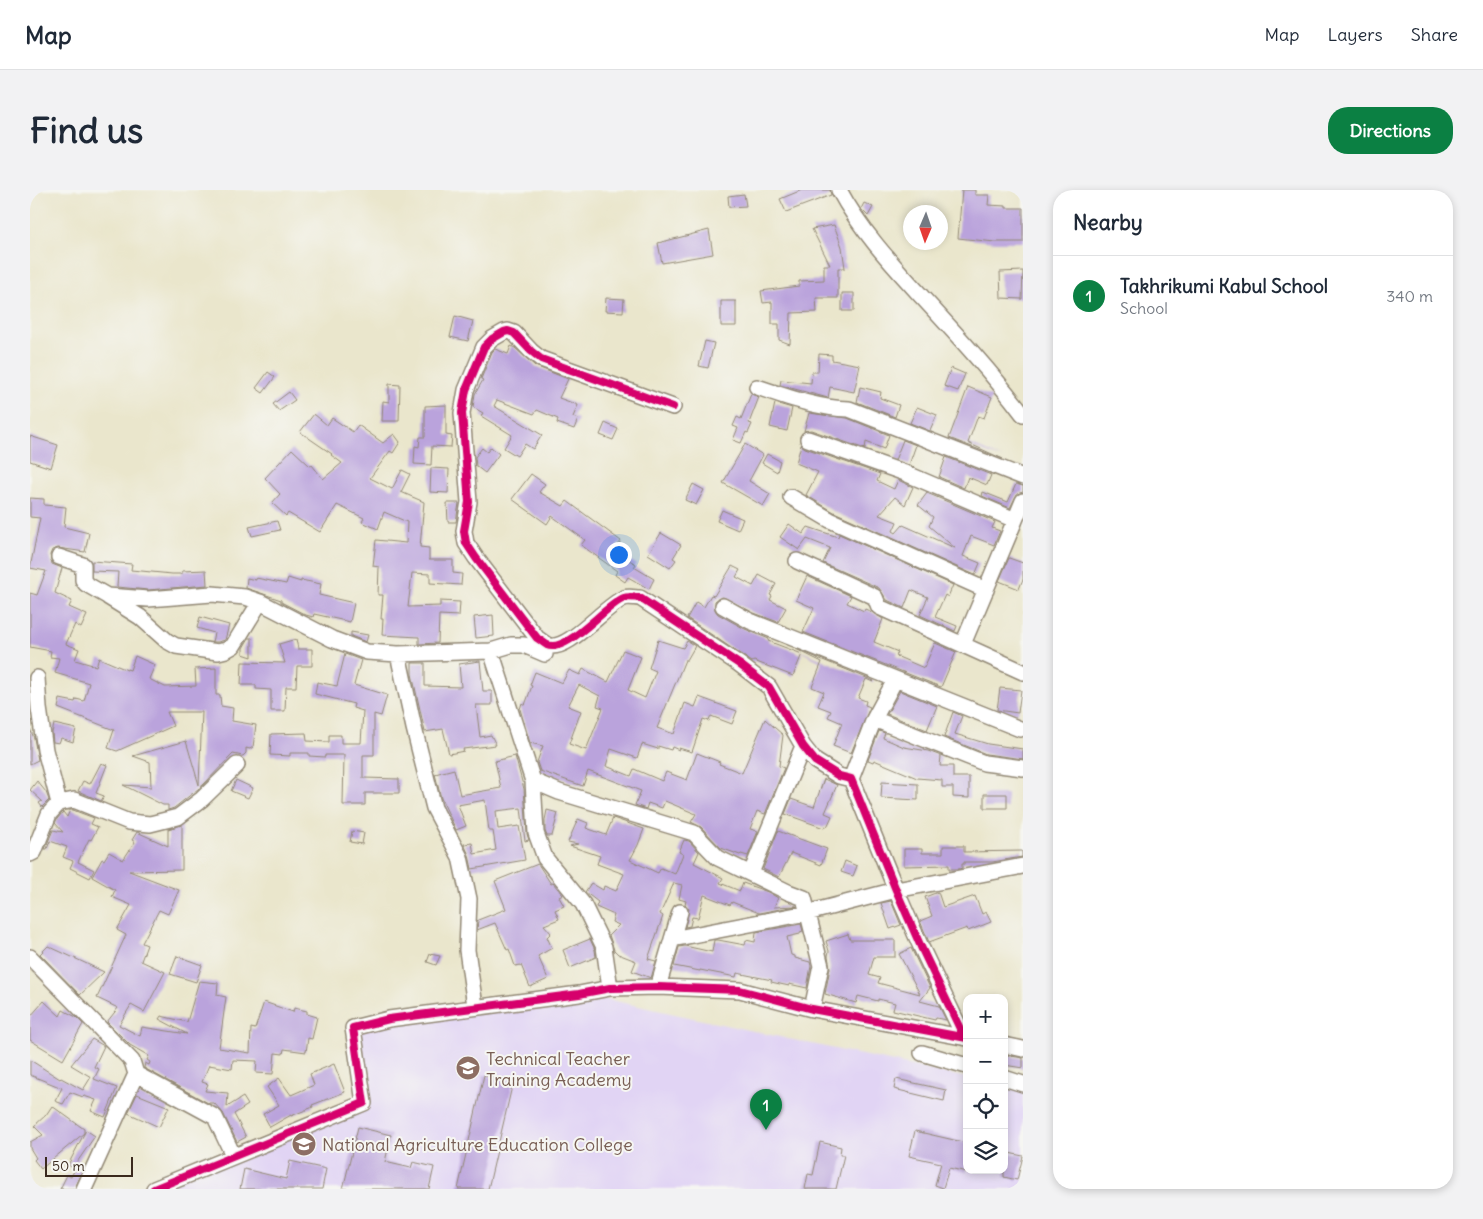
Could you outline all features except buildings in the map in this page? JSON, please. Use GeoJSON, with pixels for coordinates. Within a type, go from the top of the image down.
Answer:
{"type":"FeatureCollection","features":[{"type":"Feature","properties":{"kind":"street"},"geometry":{"type":"LineString","coordinates":[[839,190],[876,246],[958,336],[1023,414]]}},
{"type":"Feature","properties":{"kind":"street"},"geometry":{"type":"LineString","coordinates":[[673,407],[541,359],[514,333],[504,332],[492,339],[484,347],[466,390],[462,413],[469,502],[464,531],[466,542],[476,558],[538,638],[547,645],[557,646],[568,642],[612,605],[626,597],[640,598],[770,687],[803,746],[815,761],[839,776],[851,779]]}},
{"type":"Feature","properties":{"kind":"street"},"geometry":{"type":"LineString","coordinates":[[757,387],[806,402],[832,408],[849,409],[1023,477]]}},
{"type":"Feature","properties":{"kind":"street"},"geometry":{"type":"LineString","coordinates":[[808,439],[905,473],[1015,520]]}},
{"type":"Feature","properties":{"kind":"street"},"geometry":{"type":"LineString","coordinates":[[791,497],[830,520],[986,590]]}},
{"type":"Feature","properties":{"kind":"street"},"geometry":{"type":"LineString","coordinates":[[963,644],[1023,501]]}},
{"type":"Feature","properties":{"kind":"street"},"geometry":{"type":"LineString","coordinates":[[59,557],[83,565],[83,580],[86,584],[140,617],[167,642],[176,646],[218,652],[226,650],[233,646],[260,602]]}},
{"type":"Feature","properties":{"kind":"street"},"geometry":{"type":"LineString","coordinates":[[797,561],[875,597],[879,607],[1023,672]]}},
{"type":"Feature","properties":{"kind":"street"},"geometry":{"type":"LineString","coordinates":[[107,596],[148,599],[212,594],[245,597],[260,602],[332,639],[367,652],[398,654],[491,651],[511,644],[524,645],[545,654]]}},
{"type":"Feature","properties":{"kind":"street"},"geometry":{"type":"LineString","coordinates":[[724,606],[750,621],[1020,730]]}},
{"type":"Feature","properties":{"kind":"street"},"geometry":{"type":"LineString","coordinates":[[491,651],[533,781],[536,833],[545,858],[583,904],[604,948],[610,988]]}},
{"type":"Feature","properties":{"kind":"street"},"geometry":{"type":"LineString","coordinates":[[398,654],[434,808],[460,856],[469,899],[467,950],[475,1006]]}},
{"type":"Feature","properties":{"kind":"street"},"geometry":{"type":"LineString","coordinates":[[37,678],[45,750],[59,803]]}},
{"type":"Feature","properties":{"kind":"street"},"geometry":{"type":"LineString","coordinates":[[895,680],[874,718],[851,779],[921,947],[963,1032]]}},
{"type":"Feature","properties":{"kind":"street"},"geometry":{"type":"LineString","coordinates":[[874,718],[984,763],[1023,768]]}},
{"type":"Feature","properties":{"kind":"street"},"geometry":{"type":"LineString","coordinates":[[751,873],[803,746]]}},
{"type":"Feature","properties":{"kind":"street"},"geometry":{"type":"LineString","coordinates":[[30,854],[34,852],[49,814],[59,803],[74,800],[129,822],[150,824],[178,817],[202,799],[237,765]]}},
{"type":"Feature","properties":{"kind":"street"},"geometry":{"type":"LineString","coordinates":[[533,781],[559,792],[694,833],[718,858],[804,898],[821,966],[812,1009]]}},
{"type":"Feature","properties":{"kind":"street"},"geometry":{"type":"LineString","coordinates":[[672,939],[807,913],[896,890],[1023,866]]}},
{"type":"Feature","properties":{"kind":"street"},"geometry":{"type":"LineString","coordinates":[[658,987],[680,912]]}},
{"type":"Feature","properties":{"kind":"street"},"geometry":{"type":"LineString","coordinates":[[30,957],[132,1061],[136,1074],[84,1189]]}},
{"type":"Feature","properties":{"kind":"street"},"geometry":{"type":"LineString","coordinates":[[154,1189],[233,1155],[364,1103],[353,1028],[389,1018],[579,994],[610,988],[658,987],[740,990],[812,1009],[963,1037]]}},
{"type":"Feature","properties":{"kind":"street"},"geometry":{"type":"LineString","coordinates":[[1008,1047],[1023,1049]]}},
{"type":"Feature","properties":{"kind":"street"},"geometry":{"type":"LineString","coordinates":[[922,1053],[963,1065]]}},
{"type":"Feature","properties":{"kind":"street"},"geometry":{"type":"LineString","coordinates":[[136,1074],[215,1117],[233,1155]]}},
{"type":"Feature","properties":{"kind":"street"},"geometry":{"type":"LineString","coordinates":[[1008,1079],[1023,1084]]}},
{"type":"Feature","properties":{"kind":"shaded area"},"geometry":{"type":"Polygon","coordinates":[[[597,997],[963,1077],[963,1174],[1008,1174],[1008,1087],[1023,1090],[1023,1189],[156,1189],[361,1099],[351,1037],[381,1017],[597,997]]]}},
{"type":"Feature","properties":{"kind":"cycle path"},"geometry":{"type":"LineString","coordinates":[[673,407],[541,359],[514,333],[504,332],[492,339],[484,347],[466,390],[462,413],[469,502],[464,531],[466,543],[537,638],[547,645],[555,646],[565,643],[624,598],[640,598],[739,664],[769,687],[803,746],[815,761],[839,776],[851,779],[896,890],[963,1035]]}},
{"type":"Feature","properties":{"kind":"cycle path"},"geometry":{"type":"LineString","coordinates":[[154,1189],[364,1103],[353,1028],[389,1019],[579,994],[610,988],[658,987],[740,990],[812,1009],[963,1037]]}},
{"type":"Feature","properties":{"kind":"place","name":"Technical Teacher Training Academy"},"geometry":{"type":"Point","coordinates":[468,1068]}},
{"type":"Feature","properties":{"kind":"place","name":"Takhrikumi Kabul School"},"geometry":{"type":"Point","coordinates":[766,1130]}},
{"type":"Feature","properties":{"kind":"place","name":"National Agriculture Education College"},"geometry":{"type":"Point","coordinates":[304,1144]}}]}
